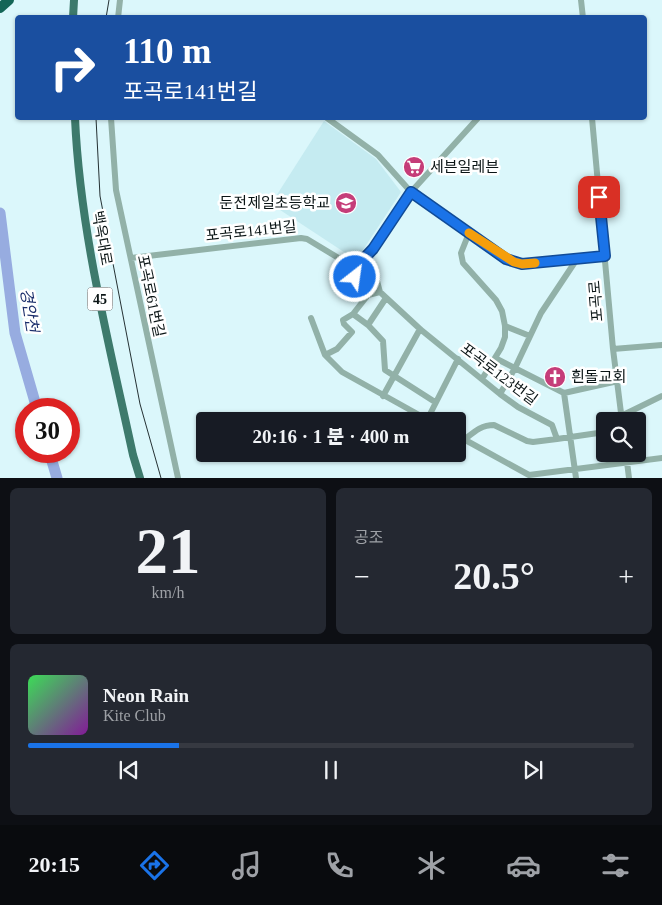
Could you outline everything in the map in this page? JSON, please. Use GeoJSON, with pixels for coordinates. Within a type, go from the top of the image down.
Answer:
{"type":"FeatureCollection","features":[{"type":"Feature","properties":{"kind":"highway"},"geometry":{"type":"LineString","coordinates":[[0,8],[9,0]]}},
{"type":"Feature","properties":{"kind":"main road"},"geometry":{"type":"LineString","coordinates":[[73,15],[74,0]]}},
{"type":"Feature","properties":{"kind":"main road","name":"백옥대로"},"geometry":{"type":"LineString","coordinates":[[75,120],[86,232],[133,455],[140,478]]}},
{"type":"Feature","properties":{"kind":"street"},"geometry":{"type":"LineString","coordinates":[[118,15],[120,0]]}},
{"type":"Feature","properties":{"kind":"street"},"geometry":{"type":"LineString","coordinates":[[581,0],[583,15]]}},
{"type":"Feature","properties":{"kind":"street","name":"포곡로61번길"},"geometry":{"type":"LineString","coordinates":[[110,120],[116,190],[178,478]]}},
{"type":"Feature","properties":{"kind":"street"},"geometry":{"type":"LineString","coordinates":[[330,120],[378,155],[411,192],[514,262],[522,264],[605,256]]}},
{"type":"Feature","properties":{"kind":"street"},"geometry":{"type":"LineString","coordinates":[[368,296],[357,281],[355,268],[378,242],[411,192],[476,120]]}},
{"type":"Feature","properties":{"kind":"street","name":"포곡로"},"geometry":{"type":"LineString","coordinates":[[592,120],[613,349],[621,412]]}},
{"type":"Feature","properties":{"kind":"street"},"geometry":{"type":"LineString","coordinates":[[469,233],[461,253],[463,263],[496,300],[502,311],[506,326],[505,337],[482,379]]}},
{"type":"Feature","properties":{"kind":"street","name":"포곡로141번길"},"geometry":{"type":"LineString","coordinates":[[131,258],[301,238],[307,239],[355,268]]}},
{"type":"Feature","properties":{"kind":"street"},"geometry":{"type":"LineString","coordinates":[[500,394],[541,314],[577,259]]}},
{"type":"Feature","properties":{"kind":"street"},"geometry":{"type":"LineString","coordinates":[[326,355],[337,350],[350,337],[352,332],[344,324],[343,320],[353,314],[368,296],[380,292],[372,264]]}},
{"type":"Feature","properties":{"kind":"street","name":"포곡로123번길"},"geometry":{"type":"LineString","coordinates":[[380,292],[420,329],[500,394],[518,407],[552,425],[557,439]]}},
{"type":"Feature","properties":{"kind":"street"},"geometry":{"type":"LineString","coordinates":[[368,325],[386,298]]}},
{"type":"Feature","properties":{"kind":"street"},"geometry":{"type":"LineString","coordinates":[[353,314],[368,325],[384,341],[385,370],[393,377],[435,402]]}},
{"type":"Feature","properties":{"kind":"street"},"geometry":{"type":"LineString","coordinates":[[311,318],[326,355],[342,372],[413,412]]}},
{"type":"Feature","properties":{"kind":"street"},"geometry":{"type":"LineString","coordinates":[[506,326],[530,336]]}},
{"type":"Feature","properties":{"kind":"street"},"geometry":{"type":"LineString","coordinates":[[383,396],[420,329]]}},
{"type":"Feature","properties":{"kind":"street"},"geometry":{"type":"LineString","coordinates":[[613,349],[662,345]]}},
{"type":"Feature","properties":{"kind":"street"},"geometry":{"type":"LineString","coordinates":[[495,358],[564,393],[618,381]]}},
{"type":"Feature","properties":{"kind":"street"},"geometry":{"type":"LineString","coordinates":[[431,412],[458,359]]}},
{"type":"Feature","properties":{"kind":"street"},"geometry":{"type":"LineString","coordinates":[[564,393],[576,478]]}},
{"type":"Feature","properties":{"kind":"street"},"geometry":{"type":"LineString","coordinates":[[634,412],[662,396]]}},
{"type":"Feature","properties":{"kind":"street"},"geometry":{"type":"LineString","coordinates":[[466,438],[478,429],[488,425],[494,425],[533,442],[596,433]]}},
{"type":"Feature","properties":{"kind":"street"},"geometry":{"type":"LineString","coordinates":[[466,441],[529,475],[554,475],[627,462],[629,478]]}},
{"type":"Feature","properties":{"kind":"street"},"geometry":{"type":"LineString","coordinates":[[646,460],[662,458]]}},
{"type":"Feature","properties":{"kind":"shaded area","name":"둔전제일초등학교"},"geometry":{"type":"Polygon","coordinates":[[[324,121],[376,159],[401,192],[359,256],[350,256],[271,204],[324,121]]]}},
{"type":"Feature","properties":{"kind":"waterway","name":"경안천"},"geometry":{"type":"LineString","coordinates":[[0,213],[15,333],[34,398]]}},
{"type":"Feature","properties":{"kind":"waterway","name":"경안천"},"geometry":{"type":"LineString","coordinates":[[53,463],[57,478]]}},
{"type":"Feature","properties":{"kind":"tram line"},"geometry":{"type":"LineString","coordinates":[[106,15],[109,0]]}},
{"type":"Feature","properties":{"kind":"tram line"},"geometry":{"type":"LineString","coordinates":[[96,120],[100,196],[140,404],[161,478]]}},
{"type":"Feature","properties":{"kind":"slow traffic"},"geometry":{"type":"LineString","coordinates":[[469,233],[506,259],[522,264],[535,263]]}},
{"type":"Feature","properties":{"kind":"place","name":"세븐일레븐"},"geometry":{"type":"Point","coordinates":[414,167]}},
{"type":"Feature","properties":{"kind":"place","name":"둔전제일초등학교"},"geometry":{"type":"Point","coordinates":[346,203]}},
{"type":"Feature","properties":{"kind":"place","name":"흰돌교회"},"geometry":{"type":"Point","coordinates":[555,377]}},
{"type":"Feature","properties":{"kind":"route"},"geometry":{"type":"LineString","coordinates":[[355,277],[355,268],[373,249],[411,192],[506,259],[522,264],[605,256],[599,197]]}}]}
